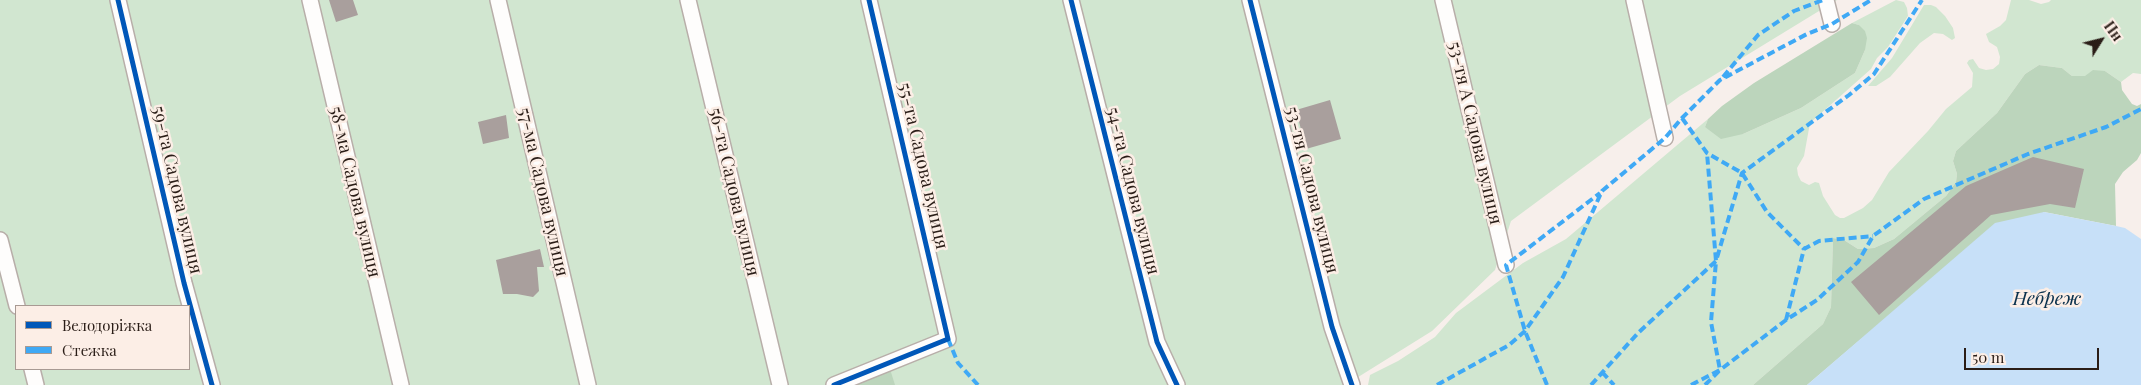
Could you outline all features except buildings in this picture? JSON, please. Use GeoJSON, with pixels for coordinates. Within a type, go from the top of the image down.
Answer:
{"type":"FeatureCollection","features":[{"type":"Feature","properties":{"kind":"street","name":"59-та Садова вулиця"},"geometry":{"type":"LineString","coordinates":[[118,0],[184,283],[212,385]]}},
{"type":"Feature","properties":{"kind":"street","name":"58-ма Садова вулиця"},"geometry":{"type":"LineString","coordinates":[[310,0],[401,385]]}},
{"type":"Feature","properties":{"kind":"street","name":"57-ма Садова вулиця"},"geometry":{"type":"LineString","coordinates":[[498,0],[588,385]]}},
{"type":"Feature","properties":{"kind":"street","name":"56-та Садова вулиця"},"geometry":{"type":"LineString","coordinates":[[688,0],[780,385]]}},
{"type":"Feature","properties":{"kind":"street","name":"55-та Садова вулиця"},"geometry":{"type":"LineString","coordinates":[[834,385],[948,339],[869,0]]}},
{"type":"Feature","properties":{"kind":"street","name":"54-та Садова вулиця"},"geometry":{"type":"LineString","coordinates":[[1070,0],[1157,342],[1177,385]]}},
{"type":"Feature","properties":{"kind":"street","name":"53-тя Садова вулиця"},"geometry":{"type":"LineString","coordinates":[[1250,0],[1332,327],[1352,385]]}},
{"type":"Feature","properties":{"kind":"street","name":"53-тя А Садова вулиця"},"geometry":{"type":"LineString","coordinates":[[1444,0],[1506,265]]}},
{"type":"Feature","properties":{"kind":"street"},"geometry":{"type":"LineString","coordinates":[[1634,0],[1666,138]]}},
{"type":"Feature","properties":{"kind":"street"},"geometry":{"type":"LineString","coordinates":[[1826,0],[1832,24]]}},
{"type":"Feature","properties":{"kind":"street"},"geometry":{"type":"LineString","coordinates":[[0,240],[16,305]]}},
{"type":"Feature","properties":{"kind":"street"},"geometry":{"type":"LineString","coordinates":[[32,370],[36,385]]}},
{"type":"Feature","properties":{"kind":"green space"},"geometry":{"type":"Polygon","coordinates":[[[0,0],[1837,0],[1680,96],[1511,221],[1495,270],[1432,331],[1355,379],[1355,385],[0,385],[0,0]]]}},
{"type":"Feature","properties":{"kind":"green space"},"geometry":{"type":"Polygon","coordinates":[[[1896,0],[1904,2],[1908,16],[1871,69],[1810,123],[1804,156],[1797,168],[1801,181],[1809,185],[1815,182],[1819,183],[1823,196],[1835,215],[1840,218],[1844,218],[1863,208],[1872,200],[1889,172],[1946,109],[1972,87],[1973,73],[1967,63],[1969,60],[1973,59],[1979,68],[1986,70],[1993,69],[1999,64],[2000,57],[1997,47],[1989,42],[1986,34],[2006,20],[2011,0],[2029,0],[2041,4],[2051,0],[2141,0],[2141,74],[2133,73],[2121,82],[2105,71],[2085,77],[2072,76],[2062,68],[2039,65],[2025,74],[1997,113],[1956,151],[1953,161],[1957,174],[1956,182],[1946,196],[1894,239],[1874,248],[1858,249],[1844,240],[1833,238],[1831,307],[1823,324],[1753,385],[1368,385],[1370,375],[1398,361],[1435,337],[1456,313],[1523,263],[1566,239],[1708,119],[1705,127],[1743,134],[1801,108],[1855,73],[1865,50],[1859,25],[1852,23],[1896,0]]]}},
{"type":"Feature","properties":{"kind":"green space"},"geometry":{"type":"Polygon","coordinates":[[[1924,5],[1936,7],[1945,16],[1953,28],[1955,38],[1952,40],[1943,34],[1934,33],[1920,43],[1890,77],[1876,86],[1868,86],[1892,58],[1924,5]]]}},
{"type":"Feature","properties":{"kind":"green space"},"geometry":{"type":"Polygon","coordinates":[[[1852,23],[1859,25],[1865,31],[1867,38],[1865,50],[1855,73],[1801,108],[1743,134],[1721,139],[1705,127],[1708,119],[1722,106],[1754,83],[1852,23]]]}},
{"type":"Feature","properties":{"kind":"green space"},"geometry":{"type":"Polygon","coordinates":[[[2039,65],[2062,68],[2072,76],[2085,76],[2093,70],[2105,71],[2121,82],[2122,90],[2132,104],[2137,106],[2141,104],[2141,153],[2137,160],[2123,172],[2115,184],[2116,226],[2044,212],[1860,340],[1807,385],[1753,385],[1823,324],[1831,307],[1833,238],[1844,240],[1858,249],[1874,248],[1894,239],[1946,196],[1956,182],[1957,174],[1953,161],[1956,151],[1997,113],[2025,74],[2039,65]]]}},
{"type":"Feature","properties":{"kind":"green space"},"geometry":{"type":"Polygon","coordinates":[[[890,369],[895,385],[846,385],[890,369]]]}},
{"type":"Feature","properties":{"kind":"water","name":"Небреж"},"geometry":{"type":"Polygon","coordinates":[[[2044,212],[2125,228],[2141,239],[2141,385],[1807,385],[1995,223],[2044,212]]]}},
{"type":"Feature","properties":{"kind":"marked path"},"geometry":{"type":"LineString","coordinates":[[1723,77],[1758,35],[1794,11],[1823,0]]}},
{"type":"Feature","properties":{"kind":"marked path"},"geometry":{"type":"LineString","coordinates":[[1437,385],[1509,345],[1525,331],[1563,277],[1602,191],[1665,138],[1720,80],[1807,34],[1832,24],[1871,0]]}},
{"type":"Feature","properties":{"kind":"marked path"},"geometry":{"type":"LineString","coordinates":[[1591,385],[1638,333],[1716,261],[1742,173],[1849,95],[1874,74],[1922,0]]}},
{"type":"Feature","properties":{"kind":"marked path"},"geometry":{"type":"LineString","coordinates":[[1691,385],[1720,370],[1786,320],[1817,300],[1858,262],[1873,236],[1924,199],[2028,154],[2106,127],[2141,109]]}},
{"type":"Feature","properties":{"kind":"marked path"},"geometry":{"type":"LineString","coordinates":[[1682,118],[1707,153],[1742,173],[1767,212],[1804,249]]}},
{"type":"Feature","properties":{"kind":"marked path"},"geometry":{"type":"LineString","coordinates":[[1705,385],[1720,370],[1711,322],[1716,261],[1707,153]]}},
{"type":"Feature","properties":{"kind":"marked path"},"geometry":{"type":"LineString","coordinates":[[1547,385],[1525,331],[1506,265],[1600,193]]}},
{"type":"Feature","properties":{"kind":"marked path"},"geometry":{"type":"LineString","coordinates":[[1786,320],[1804,249],[1819,241],[1873,236]]}},
{"type":"Feature","properties":{"kind":"marked path"},"geometry":{"type":"LineString","coordinates":[[948,339],[958,363],[978,385]]}},
{"type":"Feature","properties":{"kind":"marked path"},"geometry":{"type":"LineString","coordinates":[[1602,372],[1614,385]]}},
{"type":"Feature","properties":{"kind":"cycle path"},"geometry":{"type":"LineString","coordinates":[[118,0],[184,283],[212,385]]}},
{"type":"Feature","properties":{"kind":"cycle path"},"geometry":{"type":"LineString","coordinates":[[834,385],[948,339],[869,0]]}},
{"type":"Feature","properties":{"kind":"cycle path"},"geometry":{"type":"LineString","coordinates":[[1071,0],[1157,342],[1177,385]]}},
{"type":"Feature","properties":{"kind":"cycle path"},"geometry":{"type":"LineString","coordinates":[[1250,0],[1332,327],[1352,385]]}}]}
